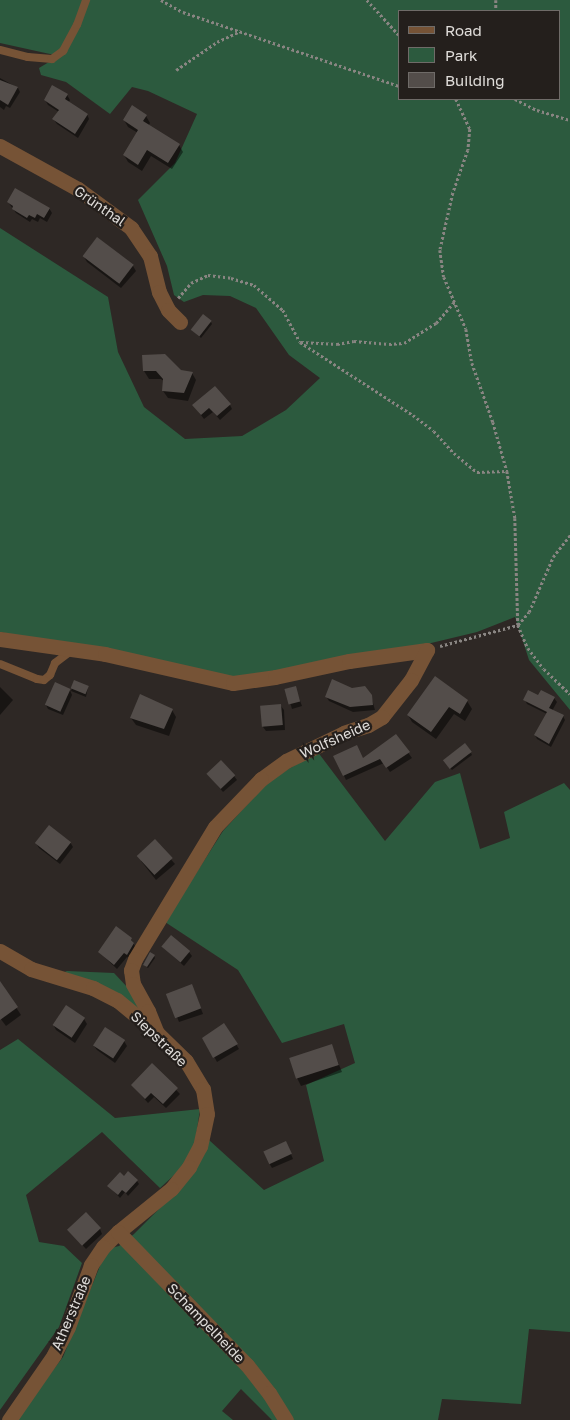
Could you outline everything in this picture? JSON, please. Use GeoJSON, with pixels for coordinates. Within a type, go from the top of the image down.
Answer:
{"type":"FeatureCollection","features":[{"type":"Feature","properties":{"kind":"street","name":"Grünthal"},"geometry":{"type":"LineString","coordinates":[[0,146],[78,189],[132,228],[150,256],[159,292],[168,310],[180,322]]}},
{"type":"Feature","properties":{"kind":"street"},"geometry":{"type":"LineString","coordinates":[[0,639],[105,654],[233,683],[276,677],[349,661],[427,650]]}},
{"type":"Feature","properties":{"kind":"street","name":"Wolfsheide"},"geometry":{"type":"LineString","coordinates":[[157,1033],[148,1011],[133,984],[131,970],[135,958],[215,827],[261,779],[286,761],[382,717],[411,680],[427,650]]}},
{"type":"Feature","properties":{"kind":"street","name":"Siepstraße"},"geometry":{"type":"LineString","coordinates":[[0,951],[31,969],[93,988],[117,1000],[157,1033],[186,1061],[203,1089],[206,1114],[205,1132],[189,1167],[171,1189],[118,1232]]}},
{"type":"Feature","properties":{"kind":"street","name":"Atherstraße"},"geometry":{"type":"LineString","coordinates":[[9,1420],[54,1355],[68,1327],[91,1265],[103,1247],[118,1232]]}},
{"type":"Feature","properties":{"kind":"street","name":"Schampelheide"},"geometry":{"type":"LineString","coordinates":[[118,1232],[246,1365],[269,1393],[286,1420]]}},
{"type":"Feature","properties":{"kind":"lane"},"geometry":{"type":"LineString","coordinates":[[0,50],[28,57],[52,59],[63,51],[77,25],[86,0]]}},
{"type":"Feature","properties":{"kind":"lane"},"geometry":{"type":"LineString","coordinates":[[0,664],[44,680],[50,675],[55,663],[72,650]]}},
{"type":"Feature","properties":{"kind":"path"},"geometry":{"type":"LineString","coordinates":[[161,0],[183,12],[242,30],[398,86]]}},
{"type":"Feature","properties":{"kind":"path"},"geometry":{"type":"LineString","coordinates":[[367,0],[398,34]]}},
{"type":"Feature","properties":{"kind":"path"},"geometry":{"type":"LineString","coordinates":[[176,70],[217,42],[242,30]]}},
{"type":"Feature","properties":{"kind":"path"},"geometry":{"type":"LineString","coordinates":[[456,100],[470,129],[468,150],[453,193],[440,250],[444,277],[466,329],[472,363],[493,422],[507,471],[515,518],[518,625],[528,648],[544,669],[570,694]]}},
{"type":"Feature","properties":{"kind":"path"},"geometry":{"type":"LineString","coordinates":[[516,100],[537,110],[570,120]]}},
{"type":"Feature","properties":{"kind":"path"},"geometry":{"type":"LineString","coordinates":[[168,310],[192,283],[208,275],[231,278],[254,285],[283,310],[300,342],[413,415],[434,431],[454,453],[477,472],[507,471]]}},
{"type":"Feature","properties":{"kind":"path"},"geometry":{"type":"LineString","coordinates":[[300,342],[336,344],[354,341],[388,344],[404,343],[436,323],[454,302]]}},
{"type":"Feature","properties":{"kind":"path"},"geometry":{"type":"LineString","coordinates":[[427,650],[518,625],[529,612],[553,557],[570,535]]}},
{"type":"Feature","properties":{"kind":"green space"},"geometry":{"type":"Polygon","coordinates":[[[0,0],[570,0],[570,710],[529,660],[515,617],[477,632],[427,644],[235,678],[0,632],[0,228],[108,297],[118,352],[144,407],[185,439],[242,436],[286,410],[320,378],[289,355],[256,308],[230,296],[203,295],[184,302],[174,295],[167,266],[138,200],[175,163],[197,114],[148,91],[132,87],[110,114],[66,82],[41,75],[39,68],[59,56],[0,43],[0,0]]]}},
{"type":"Feature","properties":{"kind":"green space"},"geometry":{"type":"Polygon","coordinates":[[[317,751],[385,841],[435,782],[460,773],[480,849],[510,838],[504,812],[564,783],[570,790],[570,1332],[529,1329],[521,1404],[442,1399],[438,1420],[272,1420],[241,1389],[222,1411],[233,1420],[15,1420],[63,1357],[104,1256],[111,1248],[119,1246],[134,1234],[169,1199],[198,1165],[209,1140],[264,1190],[324,1161],[306,1085],[355,1063],[344,1024],[282,1043],[238,970],[165,922],[223,831],[268,782],[317,751]]]}},
{"type":"Feature","properties":{"kind":"green space"},"geometry":{"type":"Polygon","coordinates":[[[67,971],[114,973],[129,989],[141,1012],[62,973],[67,971]]]}},
{"type":"Feature","properties":{"kind":"green space"},"geometry":{"type":"Polygon","coordinates":[[[18,1039],[115,1118],[200,1109],[195,1143],[183,1167],[160,1188],[102,1132],[26,1195],[39,1242],[64,1246],[82,1263],[59,1327],[0,1410],[0,1050],[18,1039]]]}},
{"type":"Feature","properties":{"kind":"building"},"geometry":{"type":"Polygon","coordinates":[[[0,80],[18,87],[8,105],[0,100],[0,80]]]}},
{"type":"Feature","properties":{"kind":"building"},"geometry":{"type":"Polygon","coordinates":[[[52,85],[68,94],[65,99],[88,114],[75,134],[52,119],[59,110],[44,100],[52,85]]]}},
{"type":"Feature","properties":{"kind":"building"},"geometry":{"type":"Polygon","coordinates":[[[132,105],[147,115],[143,121],[180,144],[168,163],[147,150],[138,165],[123,155],[138,130],[123,120],[132,105]]]}},
{"type":"Feature","properties":{"kind":"building"},"geometry":{"type":"Polygon","coordinates":[[[15,188],[50,208],[44,218],[37,214],[35,218],[29,215],[27,218],[12,209],[13,206],[7,202],[15,188]]]}},
{"type":"Feature","properties":{"kind":"building"},"geometry":{"type":"Polygon","coordinates":[[[97,237],[134,265],[119,284],[83,256],[97,237]]]}},
{"type":"Feature","properties":{"kind":"building"},"geometry":{"type":"Polygon","coordinates":[[[203,314],[212,321],[199,337],[191,330],[203,314]]]}},
{"type":"Feature","properties":{"kind":"building"},"geometry":{"type":"Polygon","coordinates":[[[165,354],[181,370],[193,372],[184,393],[162,391],[163,379],[156,371],[143,371],[142,355],[165,354]]]}},
{"type":"Feature","properties":{"kind":"building"},"geometry":{"type":"Polygon","coordinates":[[[215,386],[231,404],[217,416],[209,408],[201,415],[192,405],[215,386]]]}},
{"type":"Feature","properties":{"kind":"building"},"geometry":{"type":"Polygon","coordinates":[[[435,676],[468,700],[460,714],[449,707],[431,732],[407,715],[435,676]]]}},
{"type":"Feature","properties":{"kind":"building"},"geometry":{"type":"Polygon","coordinates":[[[332,679],[352,688],[365,686],[372,695],[373,705],[350,707],[325,697],[332,679]]]}},
{"type":"Feature","properties":{"kind":"building"},"geometry":{"type":"Polygon","coordinates":[[[74,680],[89,686],[85,694],[71,688],[74,680]]]}},
{"type":"Feature","properties":{"kind":"building"},"geometry":{"type":"Polygon","coordinates":[[[55,682],[71,689],[60,712],[45,705],[55,682]]]}},
{"type":"Feature","properties":{"kind":"building"},"geometry":{"type":"Polygon","coordinates":[[[296,686],[300,701],[289,705],[284,689],[296,686]]]}},
{"type":"Feature","properties":{"kind":"building"},"geometry":{"type":"Polygon","coordinates":[[[528,690],[538,695],[541,690],[555,697],[549,708],[564,715],[549,744],[534,735],[547,712],[523,700],[528,690]]]}},
{"type":"Feature","properties":{"kind":"building"},"geometry":{"type":"Polygon","coordinates":[[[140,694],[173,709],[164,729],[130,718],[140,694]]]}},
{"type":"Feature","properties":{"kind":"building"},"geometry":{"type":"Polygon","coordinates":[[[281,704],[283,725],[262,727],[260,706],[281,704]]]}},
{"type":"Feature","properties":{"kind":"building"},"geometry":{"type":"Polygon","coordinates":[[[396,734],[410,752],[386,768],[380,759],[343,776],[333,756],[357,745],[363,758],[396,734]]]}},
{"type":"Feature","properties":{"kind":"building"},"geometry":{"type":"Polygon","coordinates":[[[465,743],[472,752],[450,769],[443,760],[465,743]]]}},
{"type":"Feature","properties":{"kind":"building"},"geometry":{"type":"Polygon","coordinates":[[[221,760],[235,775],[221,789],[206,774],[221,760]]]}},
{"type":"Feature","properties":{"kind":"building"},"geometry":{"type":"Polygon","coordinates":[[[49,825],[71,842],[57,860],[35,843],[49,825]]]}},
{"type":"Feature","properties":{"kind":"building"},"geometry":{"type":"Polygon","coordinates":[[[155,839],[173,858],[154,875],[137,856],[155,839]]]}},
{"type":"Feature","properties":{"kind":"building"},"geometry":{"type":"Polygon","coordinates":[[[116,926],[132,938],[131,940],[134,943],[127,955],[124,953],[114,965],[98,952],[116,926]]]}},
{"type":"Feature","properties":{"kind":"building"},"geometry":{"type":"Polygon","coordinates":[[[171,935],[190,951],[181,963],[161,946],[171,935]]]}},
{"type":"Feature","properties":{"kind":"building"},"geometry":{"type":"Polygon","coordinates":[[[150,952],[155,955],[147,967],[143,965],[150,952]]]}},
{"type":"Feature","properties":{"kind":"building"},"geometry":{"type":"Polygon","coordinates":[[[0,981],[18,1007],[0,1020],[0,981]]]}},
{"type":"Feature","properties":{"kind":"building"},"geometry":{"type":"Polygon","coordinates":[[[192,984],[201,1008],[175,1018],[166,994],[192,984]]]}},
{"type":"Feature","properties":{"kind":"building"},"geometry":{"type":"Polygon","coordinates":[[[66,1005],[85,1018],[72,1038],[53,1025],[66,1005]]]}},
{"type":"Feature","properties":{"kind":"building"},"geometry":{"type":"Polygon","coordinates":[[[224,1023],[238,1044],[213,1058],[202,1038],[224,1023]]]}},
{"type":"Feature","properties":{"kind":"building"},"geometry":{"type":"Polygon","coordinates":[[[105,1027],[125,1040],[113,1059],[93,1045],[105,1027]]]}},
{"type":"Feature","properties":{"kind":"building"},"geometry":{"type":"Polygon","coordinates":[[[332,1044],[339,1065],[296,1079],[289,1058],[332,1044]]]}},
{"type":"Feature","properties":{"kind":"building"},"geometry":{"type":"Polygon","coordinates":[[[152,1063],[178,1088],[163,1104],[151,1093],[145,1099],[131,1085],[152,1063]]]}},
{"type":"Feature","properties":{"kind":"building"},"geometry":{"type":"Polygon","coordinates":[[[286,1141],[292,1154],[269,1164],[263,1152],[286,1141]]]}},
{"type":"Feature","properties":{"kind":"building"},"geometry":{"type":"Polygon","coordinates":[[[128,1171],[138,1180],[126,1193],[122,1190],[118,1195],[107,1186],[120,1172],[124,1176],[128,1171]]]}},
{"type":"Feature","properties":{"kind":"building"},"geometry":{"type":"Polygon","coordinates":[[[86,1212],[101,1228],[82,1246],[67,1230],[86,1212]]]}}]}
